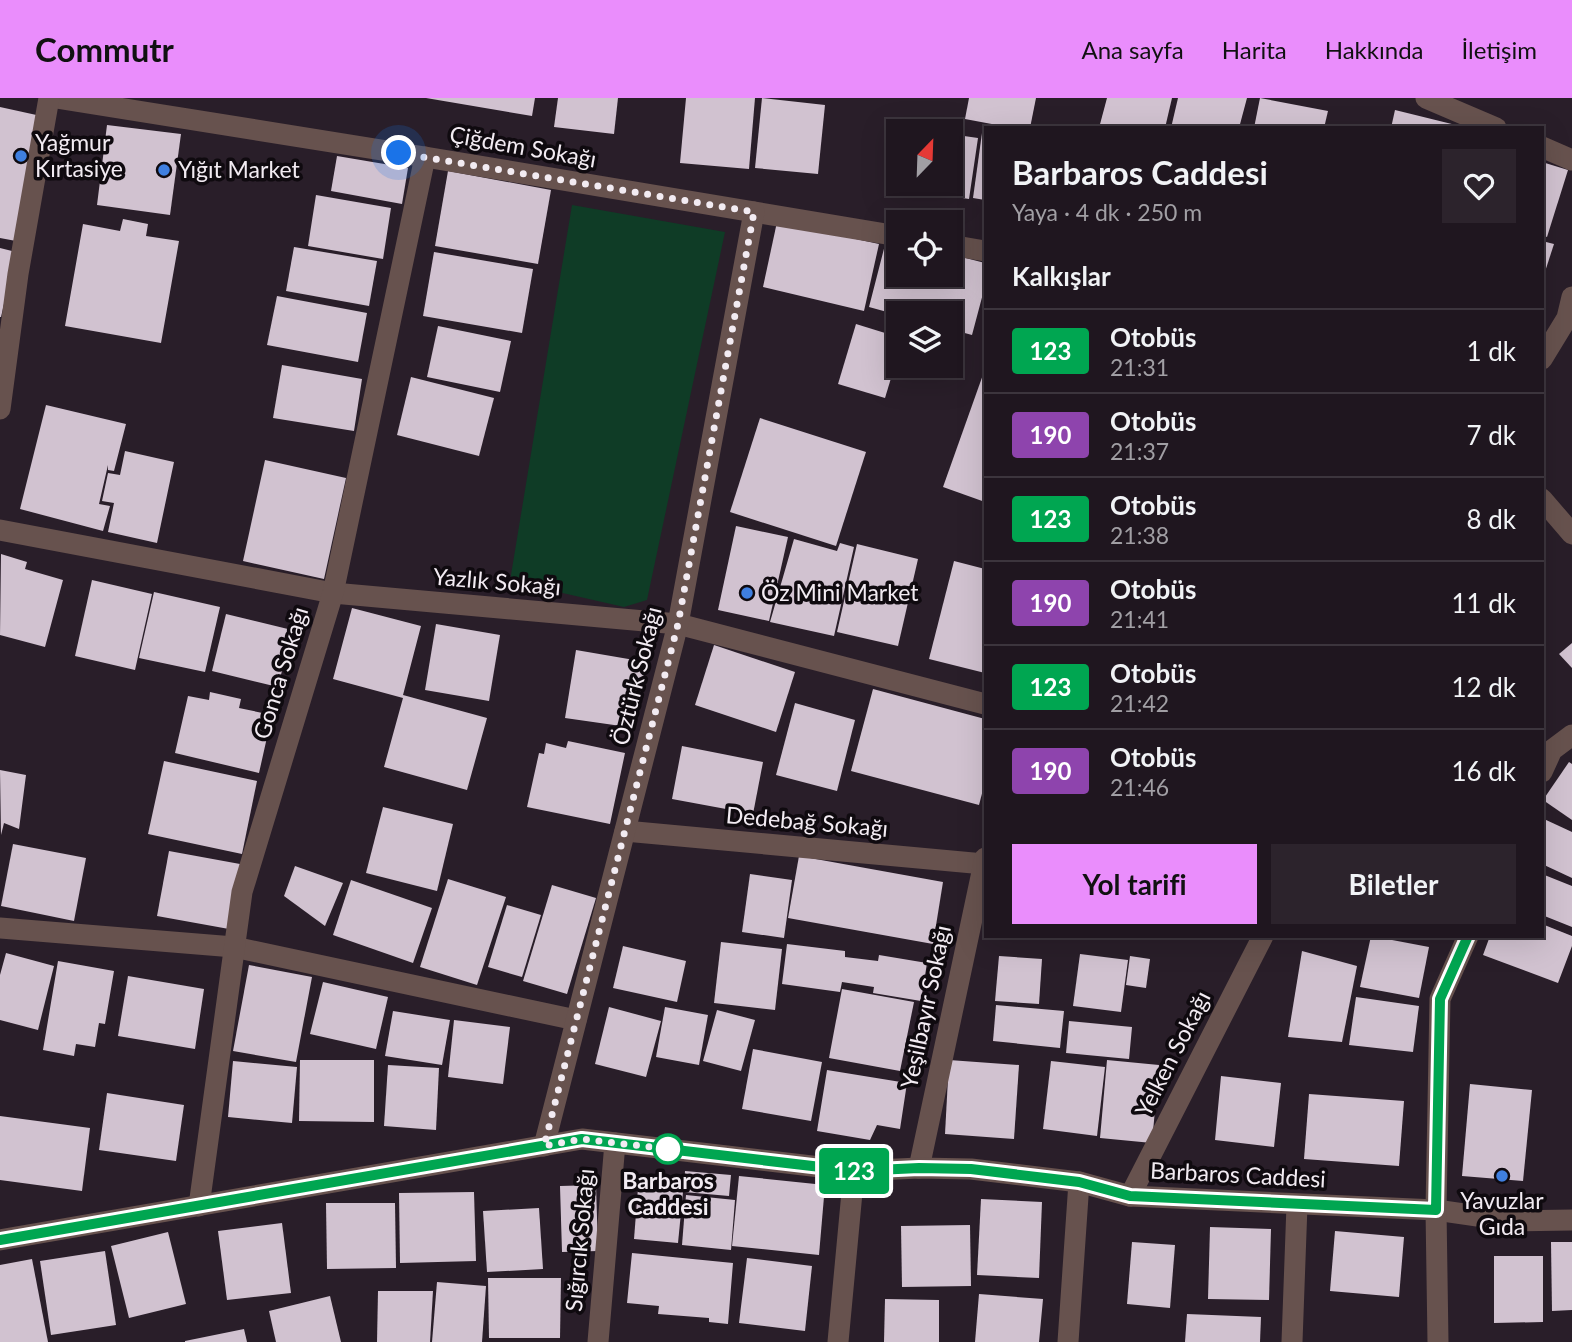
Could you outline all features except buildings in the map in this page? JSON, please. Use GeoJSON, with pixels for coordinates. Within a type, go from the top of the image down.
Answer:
{"type":"FeatureCollection","features":[{"type":"Feature","properties":{"kind":"street"},"geometry":{"type":"LineString","coordinates":[[0,410],[18,274],[49,98]]}},
{"type":"Feature","properties":{"kind":"street","name":"Çiğdem Sokağı"},"geometry":{"type":"LineString","coordinates":[[57,98],[886,234]]}},
{"type":"Feature","properties":{"kind":"street"},"geometry":{"type":"LineString","coordinates":[[1426,98],[1491,126]]}},
{"type":"Feature","properties":{"kind":"street"},"geometry":{"type":"LineString","coordinates":[[1544,148],[1572,160]]}},
{"type":"Feature","properties":{"kind":"street","name":"Gonca Sokağı"},"geometry":{"type":"LineString","coordinates":[[199,1206],[242,892],[333,593],[425,157]]}},
{"type":"Feature","properties":{"kind":"street","name":"Öztürk Sokağı"},"geometry":{"type":"LineString","coordinates":[[544,1146],[678,624],[754,212]]}},
{"type":"Feature","properties":{"kind":"street"},"geometry":{"type":"LineString","coordinates":[[963,247],[984,251]]}},
{"type":"Feature","properties":{"kind":"street"},"geometry":{"type":"LineString","coordinates":[[1544,356],[1567,318],[1572,297]]}},
{"type":"Feature","properties":{"kind":"street"},"geometry":{"type":"LineString","coordinates":[[1544,501],[1572,534]]}},
{"type":"Feature","properties":{"kind":"street","name":"Yazlık Sokağı"},"geometry":{"type":"LineString","coordinates":[[0,530],[333,593],[678,624],[984,704]]}},
{"type":"Feature","properties":{"kind":"street"},"geometry":{"type":"LineString","coordinates":[[1544,768],[1552,750],[1572,735]]}},
{"type":"Feature","properties":{"kind":"street","name":"Dedebağ Sokağı"},"geometry":{"type":"LineString","coordinates":[[625,831],[984,861]]}},
{"type":"Feature","properties":{"kind":"street","name":"Yeşilbayır Sokağı"},"geometry":{"type":"LineString","coordinates":[[919,1168],[984,866]]}},
{"type":"Feature","properties":{"kind":"street"},"geometry":{"type":"LineString","coordinates":[[0,928],[234,947],[576,1020]]}},
{"type":"Feature","properties":{"kind":"street","name":"Yelken Sokağı"},"geometry":{"type":"LineString","coordinates":[[1130,1196],[1261,938]]}},
{"type":"Feature","properties":{"kind":"street"},"geometry":{"type":"LineString","coordinates":[[1438,1342],[1436,1210],[1440,999],[1467,938]]}},
{"type":"Feature","properties":{"kind":"street","name":"Barbaros Caddesi"},"geometry":{"type":"LineString","coordinates":[[0,1240],[582,1139],[855,1171],[971,1169],[1079,1182],[1130,1196],[1436,1210],[1512,1222],[1572,1220]]}},
{"type":"Feature","properties":{"kind":"street","name":"Sığırcık Sokağı"},"geometry":{"type":"LineString","coordinates":[[598,1342],[615,1143]]}},
{"type":"Feature","properties":{"kind":"street"},"geometry":{"type":"LineString","coordinates":[[838,1342],[855,1171]]}},
{"type":"Feature","properties":{"kind":"street"},"geometry":{"type":"LineString","coordinates":[[1068,1342],[1079,1182]]}},
{"type":"Feature","properties":{"kind":"street"},"geometry":{"type":"LineString","coordinates":[[1292,1342],[1297,1205]]}},
{"type":"Feature","properties":{"kind":"green space"},"geometry":{"type":"Polygon","coordinates":[[[572,205],[725,232],[647,600],[624,607],[510,581],[572,205]]]}},
{"type":"Feature","properties":{"kind":"bus line","name":"123"},"geometry":{"type":"LineString","coordinates":[[0,1240],[582,1139],[855,1171],[971,1169],[1079,1182],[1130,1196],[1436,1210],[1440,999],[1467,938]]}},
{"type":"Feature","properties":{"kind":"place","name":"Yağmur Kırtasiye"},"geometry":{"type":"Point","coordinates":[21,156]}},
{"type":"Feature","properties":{"kind":"place","name":"Yığıt Market"},"geometry":{"type":"Point","coordinates":[164,170]}},
{"type":"Feature","properties":{"kind":"place","name":"Öz Mini Market"},"geometry":{"type":"Point","coordinates":[747,593]}},
{"type":"Feature","properties":{"kind":"place","name":"Barbaros Caddesi"},"geometry":{"type":"Point","coordinates":[668,1149]}},
{"type":"Feature","properties":{"kind":"place","name":"Yavuzlar Gıda"},"geometry":{"type":"Point","coordinates":[1502,1176]}},
{"type":"Feature","properties":{"kind":"route"},"geometry":{"type":"LineString","coordinates":[[399,153],[754,212],[678,624],[544,1146],[582,1139],[668,1149]]}}]}
